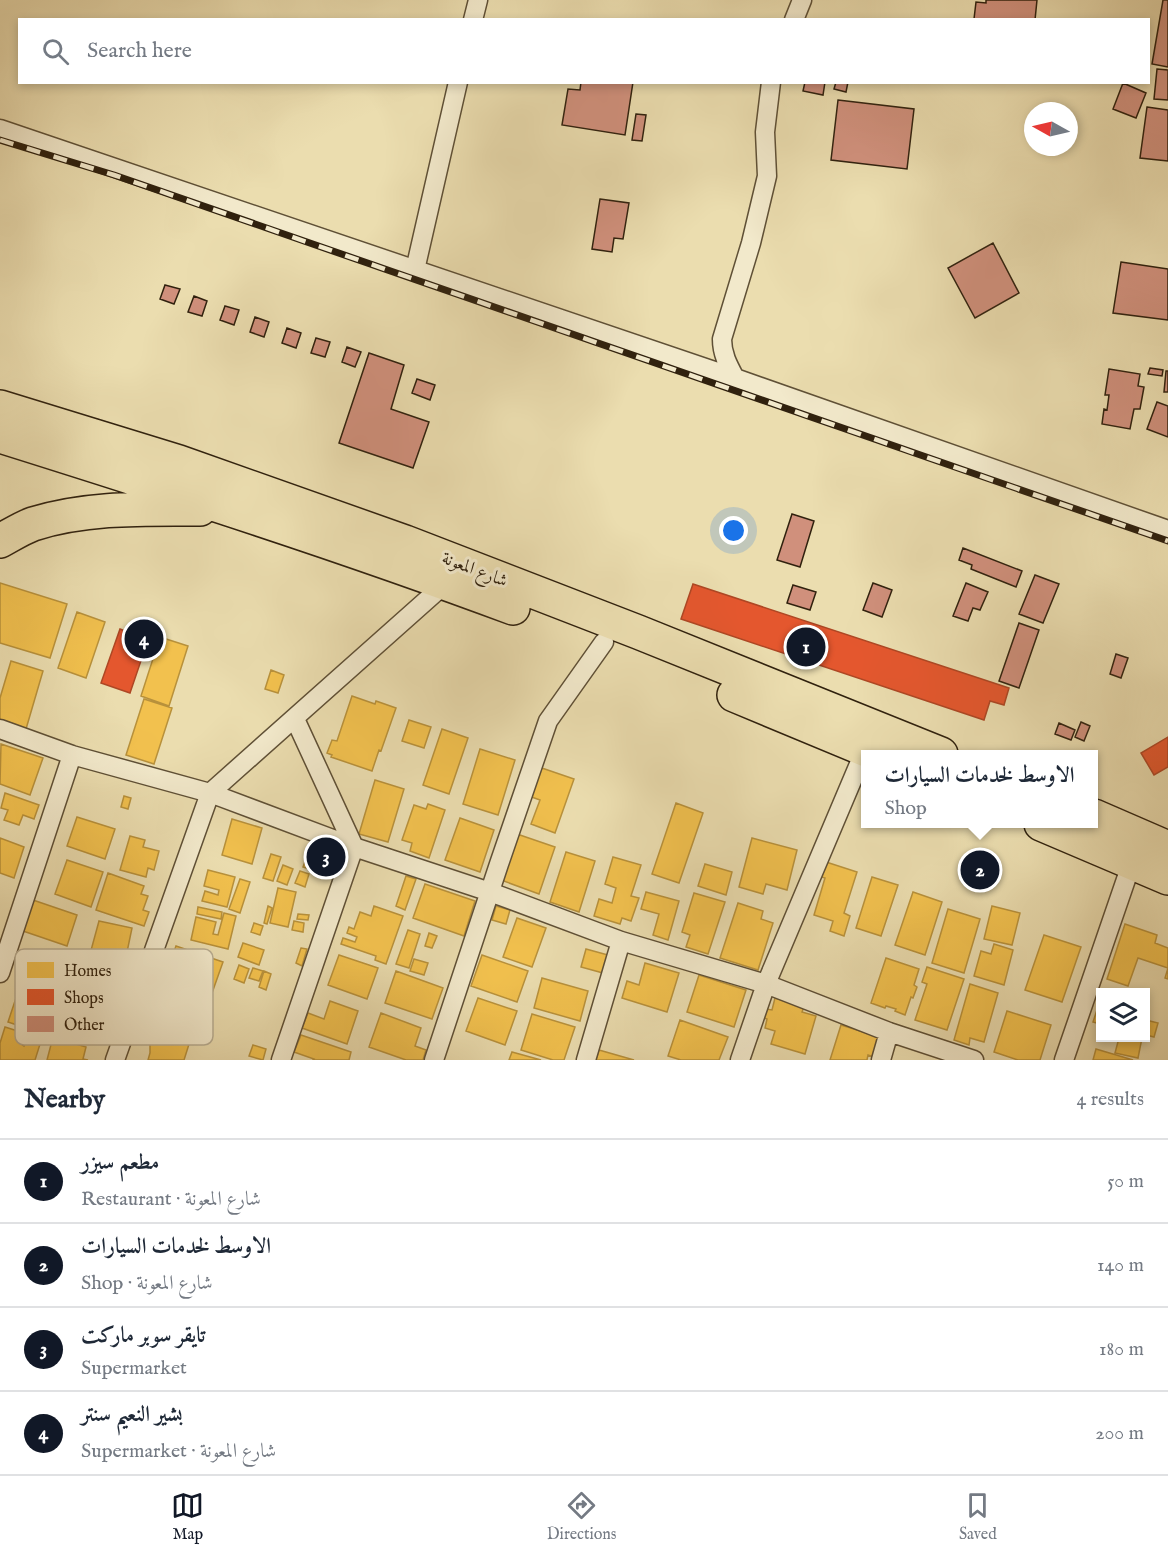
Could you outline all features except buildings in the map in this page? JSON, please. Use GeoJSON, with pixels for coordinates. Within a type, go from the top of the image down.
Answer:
{"type":"FeatureCollection","features":[{"type":"Feature","properties":{"kind":"highway","name":"شارع المعونة"},"geometry":{"type":"LineString","coordinates":[[0,407],[179,462],[405,542],[638,632],[931,750]]}},
{"type":"Feature","properties":{"kind":"highway","name":"شارع المعونة"},"geometry":{"type":"LineString","coordinates":[[0,436],[230,509],[446,583],[604,642],[866,750]]}},
{"type":"Feature","properties":{"kind":"highway"},"geometry":{"type":"LineString","coordinates":[[0,541],[32,524],[86,512],[131,509],[230,509]]}},
{"type":"Feature","properties":{"kind":"highway"},"geometry":{"type":"LineString","coordinates":[[1098,818],[1168,848]]}},
{"type":"Feature","properties":{"kind":"highway"},"geometry":{"type":"LineString","coordinates":[[1051,828],[1168,878]]}},
{"type":"Feature","properties":{"kind":"street"},"geometry":{"type":"LineString","coordinates":[[474,18],[478,0]]}},
{"type":"Feature","properties":{"kind":"street"},"geometry":{"type":"LineString","coordinates":[[795,18],[802,0]]}},
{"type":"Feature","properties":{"kind":"street"},"geometry":{"type":"LineString","coordinates":[[415,270],[459,84]]}},
{"type":"Feature","properties":{"kind":"street"},"geometry":{"type":"LineString","coordinates":[[735,378],[724,358],[722,339],[751,243],[767,176],[765,132],[771,84]]}},
{"type":"Feature","properties":{"kind":"street"},"geometry":{"type":"LineString","coordinates":[[0,129],[735,378],[1168,530]]}},
{"type":"Feature","properties":{"kind":"street"},"geometry":{"type":"LineString","coordinates":[[155,949],[210,793],[446,583]]}},
{"type":"Feature","properties":{"kind":"street"},"geometry":{"type":"LineString","coordinates":[[434,1060],[548,721],[604,642]]}},
{"type":"Feature","properties":{"kind":"street"},"geometry":{"type":"LineString","coordinates":[[281,1060],[354,847],[294,718]]}},
{"type":"Feature","properties":{"kind":"street"},"geometry":{"type":"LineString","coordinates":[[0,729],[72,754],[210,793],[354,847],[490,892],[621,941],[766,984],[889,1032],[974,1060]]}},
{"type":"Feature","properties":{"kind":"street"},"geometry":{"type":"LineString","coordinates":[[0,973],[72,754]]}},
{"type":"Feature","properties":{"kind":"street"},"geometry":{"type":"LineString","coordinates":[[741,1060],[766,984],[861,774]]}},
{"type":"Feature","properties":{"kind":"street"},"geometry":{"type":"LineString","coordinates":[[1064,1060],[1132,862]]}},
{"type":"Feature","properties":{"kind":"street"},"geometry":{"type":"LineString","coordinates":[[586,1060],[621,941]]}},
{"type":"Feature","properties":{"kind":"street"},"geometry":{"type":"LineString","coordinates":[[881,1060],[889,1032]]}},
{"type":"Feature","properties":{"kind":"street"},"geometry":{"type":"LineString","coordinates":[[116,1060],[121,1045]]}},
{"type":"Feature","properties":{"kind":"railway"},"geometry":{"type":"LineString","coordinates":[[0,140],[114,175],[1168,541]]}},
{"type":"Feature","properties":{"kind":"place","name":"بشير النعيم سنتر"},"geometry":{"type":"Point","coordinates":[144,639]}},
{"type":"Feature","properties":{"kind":"place","name":"مطعم سيزر"},"geometry":{"type":"Point","coordinates":[806,647]}},
{"type":"Feature","properties":{"kind":"place","name":"تايقر سوبر ماركت"},"geometry":{"type":"Point","coordinates":[326,857]}},
{"type":"Feature","properties":{"kind":"place","name":"الاوسط لخدمات السيارات"},"geometry":{"type":"Point","coordinates":[980,870]}}]}
